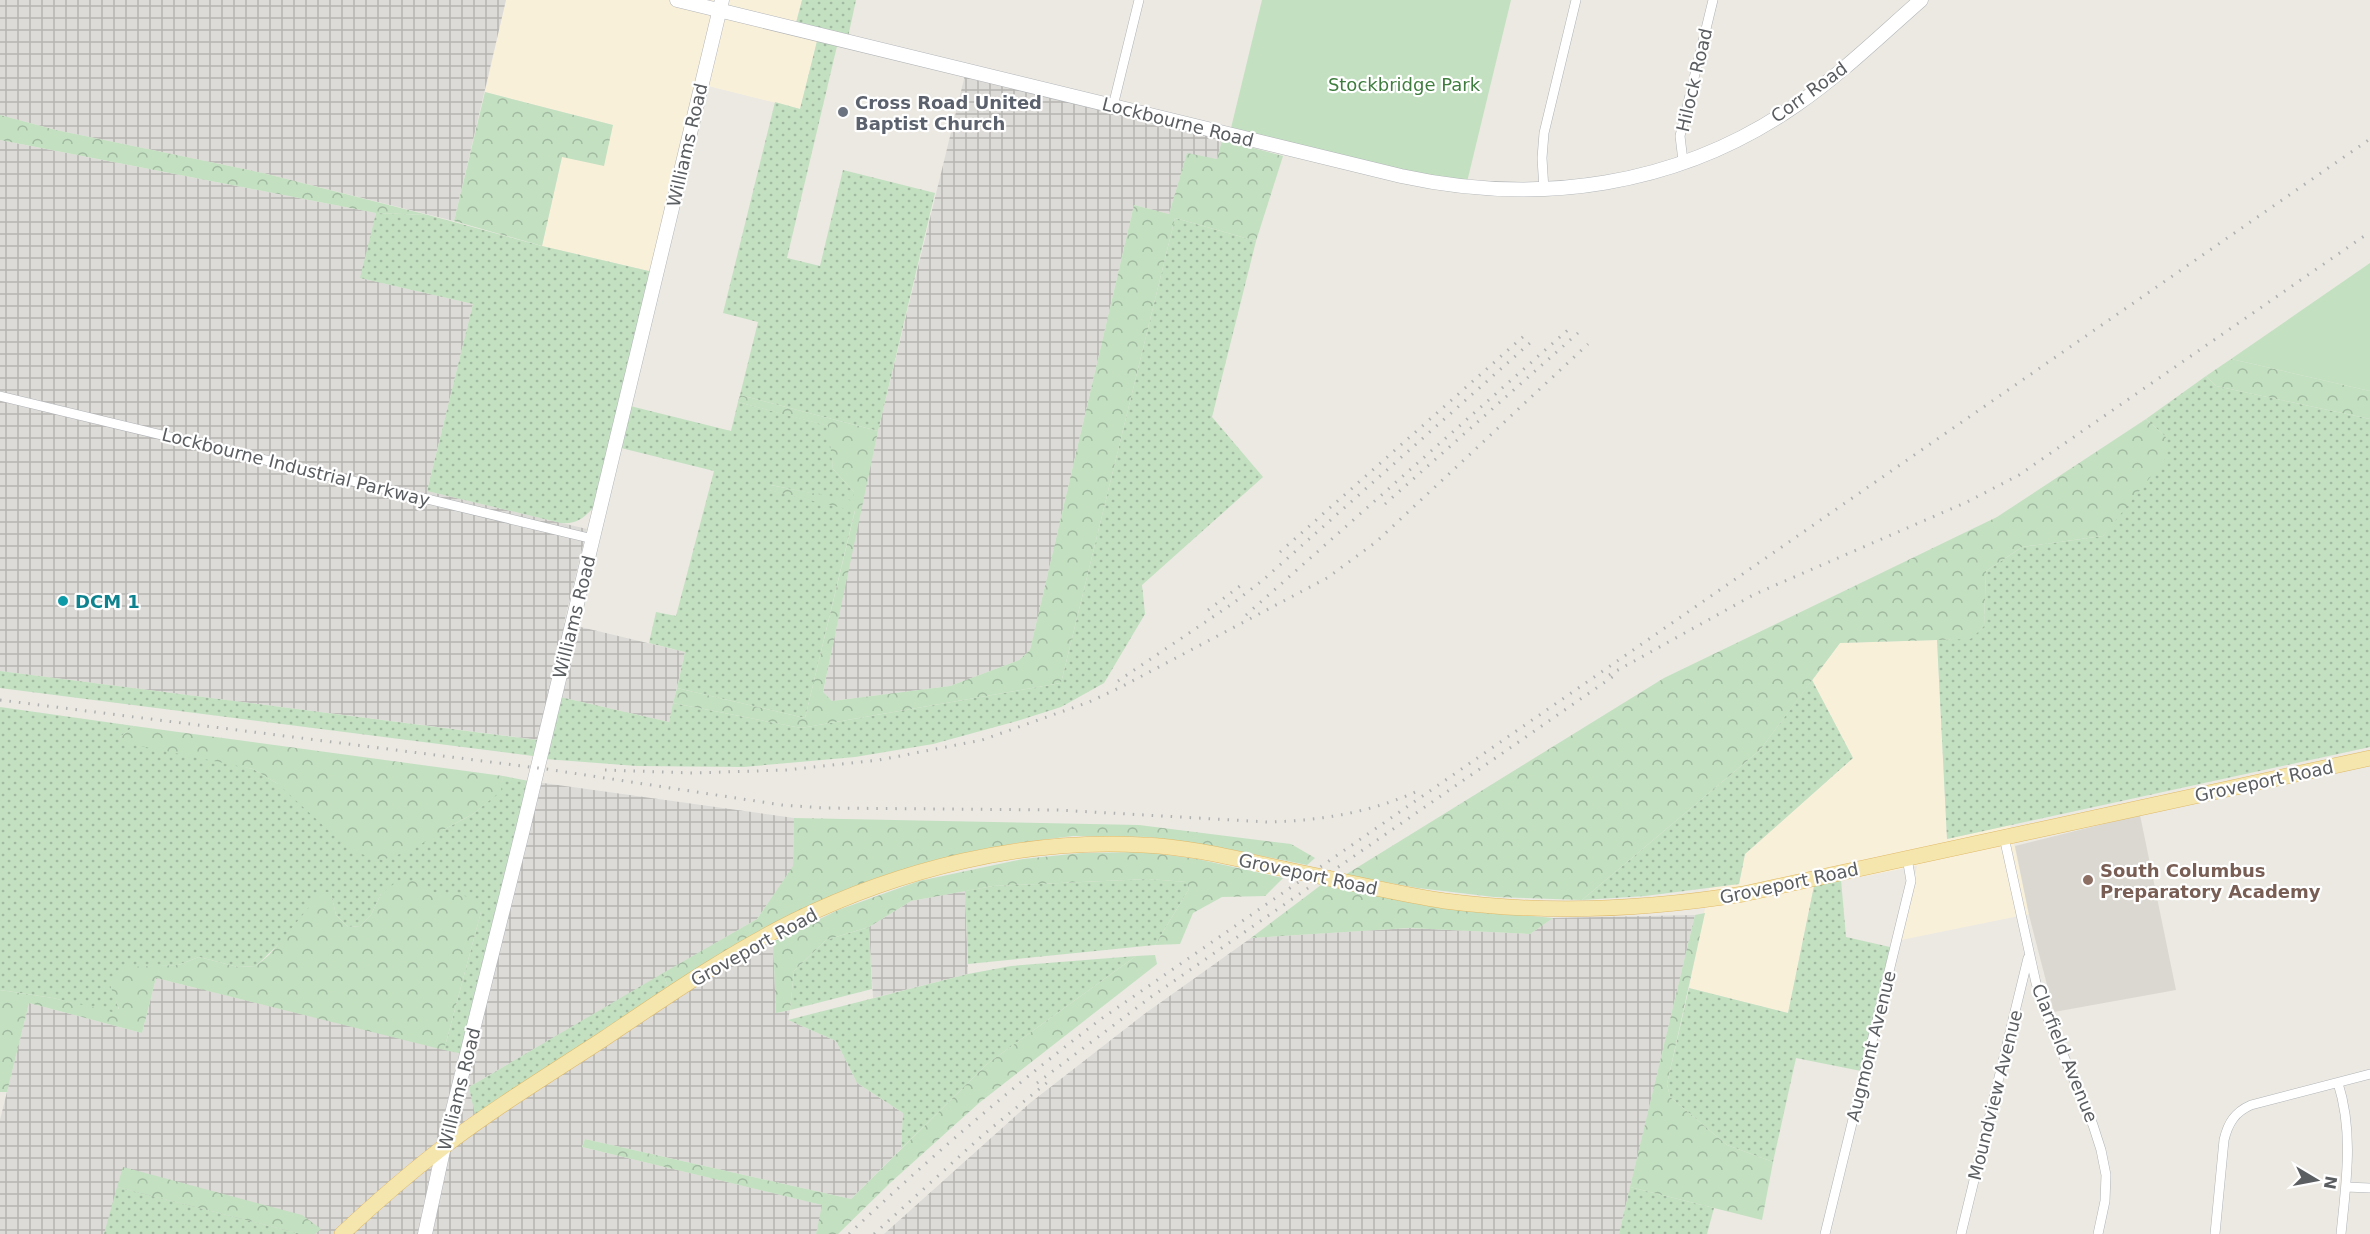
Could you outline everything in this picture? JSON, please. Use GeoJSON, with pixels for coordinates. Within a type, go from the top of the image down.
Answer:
{"type":"FeatureCollection","features":[{"type":"Feature","properties":{"kind":"main road","name":"Groveport Road"},"geometry":{"type":"LineString","coordinates":[[342,1234],[444,1146],[732,955],[812,913],[908,877],[996,855],[1060,846],[1097,844],[1176,848],[1429,898],[1480,905],[1560,909],[1670,904],[1743,894],[2370,758]]}},
{"type":"Feature","properties":{"kind":"street","name":"Lockbourne Road"},"geometry":{"type":"LineString","coordinates":[[677,0],[721,5],[1113,106],[1426,182],[1490,190],[1544,190],[1621,180],[1683,161]]}},
{"type":"Feature","properties":{"kind":"street"},"geometry":{"type":"LineString","coordinates":[[1113,106],[1139,0]]}},
{"type":"Feature","properties":{"kind":"street"},"geometry":{"type":"LineString","coordinates":[[1544,190],[1542,158],[1544,133],[1576,0]]}},
{"type":"Feature","properties":{"kind":"street","name":"Hilock Road"},"geometry":{"type":"LineString","coordinates":[[1683,161],[1680,136],[1713,0]]}},
{"type":"Feature","properties":{"kind":"street","name":"Corr Road"},"geometry":{"type":"LineString","coordinates":[[1683,161],[1735,140],[1795,106],[1839,72],[1921,0]]}},
{"type":"Feature","properties":{"kind":"street","name":"Williams Road"},"geometry":{"type":"LineString","coordinates":[[425,1234],[444,1146],[721,5]]}},
{"type":"Feature","properties":{"kind":"street","name":"Lockbourne Industrial Parkway"},"geometry":{"type":"LineString","coordinates":[[0,396],[593,539]]}},
{"type":"Feature","properties":{"kind":"street","name":"Clarfield Avenue"},"geometry":{"type":"LineString","coordinates":[[2004,837],[2029,956],[2048,1019],[2093,1125],[2101,1150],[2106,1175],[2098,1234]]}},
{"type":"Feature","properties":{"kind":"street","name":"Augmont Avenue"},"geometry":{"type":"LineString","coordinates":[[1825,1234],[1910,888],[1907,858]]}},
{"type":"Feature","properties":{"kind":"street","name":"Moundview Avenue"},"geometry":{"type":"LineString","coordinates":[[1961,1234],[2029,956]]}},
{"type":"Feature","properties":{"kind":"street"},"geometry":{"type":"LineString","coordinates":[[2215,1234],[2224,1140],[2233,1117],[2241,1109],[2251,1105],[2370,1074]]}},
{"type":"Feature","properties":{"kind":"street"},"geometry":{"type":"LineString","coordinates":[[2338,1083],[2349,1139],[2341,1234]]}},
{"type":"Feature","properties":{"kind":"street"},"geometry":{"type":"LineString","coordinates":[[2346,1187],[2370,1188]]}},
{"type":"Feature","properties":{"kind":"shaded area"},"geometry":{"type":"Polygon","coordinates":[[[0,0],[506,0],[454,221],[263,173],[56,130],[0,115],[0,0]]]}},
{"type":"Feature","properties":{"kind":"shaded area"},"geometry":{"type":"Polygon","coordinates":[[[506,0],[802,0],[796,22],[820,29],[800,109],[700,84],[653,272],[542,246],[562,157],[613,125],[485,92],[506,0]]]}},
{"type":"Feature","properties":{"kind":"shaded area"},"geometry":{"type":"Polygon","coordinates":[[[965,75],[1222,140],[1217,159],[1187,154],[1169,214],[1134,205],[1030,650],[1019,660],[950,686],[832,701],[823,693],[860,511],[965,75]]]}},
{"type":"Feature","properties":{"kind":"shaded area"},"geometry":{"type":"Polygon","coordinates":[[[0,140],[376,213],[361,278],[473,304],[427,491],[587,529],[564,623],[685,652],[669,722],[560,697],[548,741],[0,671],[0,140]]]}},
{"type":"Feature","properties":{"kind":"shaded area"},"geometry":{"type":"Polygon","coordinates":[[[1937,640],[1947,839],[2010,825],[2029,914],[1901,940],[1917,866],[1814,886],[1788,1013],[1689,988],[1709,888],[1739,884],[1745,854],[1853,758],[1812,680],[1840,643],[1937,640]]]}},
{"type":"Feature","properties":{"kind":"shaded area"},"geometry":{"type":"Polygon","coordinates":[[[529,781],[794,818],[793,867],[757,919],[469,1087],[476,1114],[668,987],[770,926],[773,942],[776,1013],[790,1010],[788,1020],[836,1041],[857,1083],[903,1113],[901,1149],[851,1199],[585,1139],[582,1147],[823,1205],[816,1234],[0,1234],[0,1120],[29,1003],[142,1033],[156,978],[463,1054],[529,781]]]}},
{"type":"Feature","properties":{"kind":"shaded area","name":"South Columbus Preparatory Academy"},"geometry":{"type":"Polygon","coordinates":[[[2140,815],[2176,990],[2054,1012],[2029,915],[2015,846],[2140,815]]]}},
{"type":"Feature","properties":{"kind":"shaded area"},"geometry":{"type":"Polygon","coordinates":[[[965,891],[968,974],[873,998],[869,927],[911,901],[965,891]]]}},
{"type":"Feature","properties":{"kind":"shaded area"},"geometry":{"type":"Polygon","coordinates":[[[1695,915],[1619,1234],[884,1234],[1030,1103],[1143,1015],[1251,938],[1409,928],[1530,934],[1553,918],[1695,915]]]}},
{"type":"Feature","properties":{"kind":"green space"},"geometry":{"type":"Polygon","coordinates":[[[802,0],[856,0],[848,37],[796,23],[802,0]]]}},
{"type":"Feature","properties":{"kind":"green space","name":"Stockbridge Park"},"geometry":{"type":"Polygon","coordinates":[[[1262,0],[1511,0],[1467,182],[1441,179],[1231,128],[1262,0]]]}},
{"type":"Feature","properties":{"kind":"green space"},"geometry":{"type":"Polygon","coordinates":[[[817,41],[837,46],[787,258],[820,266],[843,170],[935,193],[878,431],[740,395],[758,322],[723,313],[775,102],[800,109],[817,41]]]}},
{"type":"Feature","properties":{"kind":"green space"},"geometry":{"type":"Polygon","coordinates":[[[485,92],[613,125],[604,166],[562,157],[542,246],[454,221],[485,92]]]}},
{"type":"Feature","properties":{"kind":"green space"},"geometry":{"type":"Polygon","coordinates":[[[0,115],[56,130],[263,173],[428,215],[376,213],[0,140],[0,115]]]}},
{"type":"Feature","properties":{"kind":"green space"},"geometry":{"type":"Polygon","coordinates":[[[1222,140],[1283,156],[1256,241],[1175,218],[1061,683],[801,728],[673,703],[677,688],[805,718],[855,511],[768,490],[770,485],[854,501],[854,492],[833,469],[828,426],[738,402],[740,395],[878,431],[823,692],[832,701],[950,686],[1019,660],[1030,650],[1134,205],[1169,214],[1187,153],[1217,159],[1222,140]]]}},
{"type":"Feature","properties":{"kind":"green space"},"geometry":{"type":"Polygon","coordinates":[[[376,213],[428,215],[542,246],[653,272],[593,508],[582,518],[571,523],[561,523],[427,491],[473,304],[360,278],[376,213]]]}},
{"type":"Feature","properties":{"kind":"green space"},"geometry":{"type":"Polygon","coordinates":[[[1175,218],[1256,241],[1212,417],[1263,477],[1142,585],[1145,614],[1104,683],[1061,707],[1017,721],[933,744],[855,757],[743,767],[637,766],[545,759],[560,697],[669,722],[673,703],[801,728],[1061,683],[1175,218]]]}},
{"type":"Feature","properties":{"kind":"green space"},"geometry":{"type":"Polygon","coordinates":[[[2370,263],[2370,391],[2231,359],[2370,263]]]}},
{"type":"Feature","properties":{"kind":"green space"},"geometry":{"type":"Polygon","coordinates":[[[2231,359],[2370,391],[2370,419],[2216,386],[2206,376],[2231,359]]]}},
{"type":"Feature","properties":{"kind":"green space"},"geometry":{"type":"Polygon","coordinates":[[[2206,376],[2216,386],[2370,419],[2370,747],[1947,839],[1937,640],[1971,638],[1984,626],[1986,571],[2022,547],[2103,536],[2166,437],[2146,419],[2206,376]]]}},
{"type":"Feature","properties":{"kind":"green space"},"geometry":{"type":"Polygon","coordinates":[[[738,402],[829,426],[833,469],[854,492],[854,502],[771,485],[769,490],[855,510],[805,718],[677,688],[685,652],[649,643],[656,612],[676,616],[714,471],[621,448],[630,406],[731,431],[738,402]]]}},
{"type":"Feature","properties":{"kind":"green space"},"geometry":{"type":"Polygon","coordinates":[[[2146,419],[2166,437],[2165,459],[2103,536],[2022,547],[1986,571],[1984,626],[1971,639],[1840,643],[1760,750],[1582,900],[1494,897],[1418,888],[1345,875],[1664,678],[1997,517],[2146,419]]]}},
{"type":"Feature","properties":{"kind":"green space"},"geometry":{"type":"Polygon","coordinates":[[[0,671],[538,740],[533,756],[0,688],[0,671]]]}},
{"type":"Feature","properties":{"kind":"green space"},"geometry":{"type":"Polygon","coordinates":[[[1812,680],[1853,758],[1745,854],[1739,884],[1645,896],[1582,900],[1760,750],[1812,680]]]}},
{"type":"Feature","properties":{"kind":"green space"},"geometry":{"type":"Polygon","coordinates":[[[0,707],[134,726],[120,737],[253,769],[278,784],[443,830],[473,814],[500,791],[503,776],[529,781],[463,1054],[444,1050],[481,912],[448,893],[381,894],[371,915],[360,926],[348,927],[336,915],[331,893],[256,966],[238,967],[199,957],[178,965],[127,968],[116,1000],[119,1010],[111,1013],[53,998],[0,990],[0,707]]]}},
{"type":"Feature","properties":{"kind":"green space"},"geometry":{"type":"Polygon","coordinates":[[[134,726],[503,776],[501,791],[473,814],[412,850],[382,860],[351,851],[278,784],[253,769],[126,743],[120,737],[134,726]]]}},
{"type":"Feature","properties":{"kind":"green space"},"geometry":{"type":"Polygon","coordinates":[[[794,818],[1139,825],[1291,844],[1315,858],[1307,865],[1208,845],[1149,837],[1073,836],[1016,843],[924,864],[770,926],[668,987],[663,973],[757,919],[793,866],[794,818]]]}},
{"type":"Feature","properties":{"kind":"green space"},"geometry":{"type":"Polygon","coordinates":[[[1146,852],[1197,859],[1283,878],[1265,896],[1222,897],[1193,913],[1180,944],[1155,945],[1189,889],[1186,882],[1148,879],[993,886],[911,901],[869,927],[826,940],[794,971],[790,1010],[776,1013],[773,942],[838,910],[919,881],[1023,859],[1081,853],[1146,852]]]}},
{"type":"Feature","properties":{"kind":"green space"},"geometry":{"type":"Polygon","coordinates":[[[1148,879],[1187,882],[1189,889],[1155,945],[968,964],[965,891],[993,886],[1148,879]]]}},
{"type":"Feature","properties":{"kind":"green space"},"geometry":{"type":"Polygon","coordinates":[[[399,880],[417,881],[427,892],[475,898],[481,912],[444,1050],[156,978],[142,1033],[29,1003],[7,1092],[0,1092],[0,990],[53,998],[112,1012],[119,1009],[110,985],[119,972],[128,967],[178,965],[199,957],[238,967],[256,966],[269,955],[322,892],[331,892],[336,915],[348,927],[360,926],[371,915],[381,894],[399,880]]]}},
{"type":"Feature","properties":{"kind":"green space"},"geometry":{"type":"Polygon","coordinates":[[[1841,880],[1846,937],[1890,947],[1861,1071],[1796,1058],[1773,1162],[1727,1145],[1670,1097],[1667,1084],[1689,988],[1788,1013],[1814,886],[1841,880]]]}},
{"type":"Feature","properties":{"kind":"green space"},"geometry":{"type":"Polygon","coordinates":[[[1321,885],[1444,908],[1553,918],[1530,934],[1409,928],[1251,938],[1321,885]]]}},
{"type":"Feature","properties":{"kind":"green space"},"geometry":{"type":"Polygon","coordinates":[[[1705,913],[1667,1084],[1670,1097],[1727,1145],[1773,1162],[1762,1220],[1630,1187],[1695,915],[1705,913]]]}},
{"type":"Feature","properties":{"kind":"green space"},"geometry":{"type":"Polygon","coordinates":[[[869,927],[872,989],[790,1010],[794,971],[826,940],[869,927]]]}},
{"type":"Feature","properties":{"kind":"green space"},"geometry":{"type":"Polygon","coordinates":[[[1155,955],[1157,964],[979,1103],[890,1183],[838,1234],[816,1234],[822,1205],[582,1147],[585,1139],[851,1199],[987,1064],[1136,956],[1155,955]]]}},
{"type":"Feature","properties":{"kind":"green space"},"geometry":{"type":"Polygon","coordinates":[[[1136,956],[987,1064],[901,1149],[903,1113],[857,1083],[836,1041],[788,1020],[968,974],[1011,966],[1136,956]]]}},
{"type":"Feature","properties":{"kind":"green space"},"geometry":{"type":"Polygon","coordinates":[[[663,973],[668,987],[475,1115],[469,1087],[663,973]]]}},
{"type":"Feature","properties":{"kind":"green space"},"geometry":{"type":"Polygon","coordinates":[[[123,1167],[302,1215],[321,1229],[315,1234],[301,1234],[117,1187],[123,1167]]]}},
{"type":"Feature","properties":{"kind":"green space"},"geometry":{"type":"Polygon","coordinates":[[[117,1187],[301,1234],[104,1234],[117,1187]]]}},
{"type":"Feature","properties":{"kind":"green space"},"geometry":{"type":"Polygon","coordinates":[[[1630,1187],[1714,1208],[1707,1234],[1619,1234],[1630,1187]]]}},
{"type":"Feature","properties":{"kind":"railway"},"geometry":{"type":"LineString","coordinates":[[849,1234],[972,1123],[1101,1019],[2370,139]]}},
{"type":"Feature","properties":{"kind":"railway"},"geometry":{"type":"LineString","coordinates":[[1609,675],[1755,594],[1967,502],[2019,475],[2370,232]]}},
{"type":"Feature","properties":{"kind":"railway"},"geometry":{"type":"LineString","coordinates":[[1246,615],[1570,328]]}},
{"type":"Feature","properties":{"kind":"railway"},"geometry":{"type":"LineString","coordinates":[[1385,504],[1578,333]]}},
{"type":"Feature","properties":{"kind":"railway"},"geometry":{"type":"LineString","coordinates":[[1280,552],[1525,335]]}},
{"type":"Feature","properties":{"kind":"railway"},"geometry":{"type":"LineString","coordinates":[[1118,681],[1232,604],[1263,580],[1530,343]]}},
{"type":"Feature","properties":{"kind":"railway"},"geometry":{"type":"LineString","coordinates":[[605,770],[692,773],[786,770],[879,760],[982,740],[1089,702],[1327,578],[1376,542],[1588,344]]}},
{"type":"Feature","properties":{"kind":"railway"},"geometry":{"type":"LineString","coordinates":[[1208,610],[1244,583]]}},
{"type":"Feature","properties":{"kind":"railway"},"geometry":{"type":"LineString","coordinates":[[1037,1083],[1151,997],[1618,673]]}},
{"type":"Feature","properties":{"kind":"railway"},"geometry":{"type":"LineString","coordinates":[[0,700],[546,769],[782,805],[824,808],[1057,810],[1267,822],[1307,820],[1346,814],[1385,804],[1422,789]]}},
{"type":"Feature","properties":{"kind":"railway"},"geometry":{"type":"LineString","coordinates":[[874,1234],[983,1135],[1049,1081]]}},
{"type":"Feature","properties":{"kind":"place","name":"Cross Road United Baptist Church"},"geometry":{"type":"Point","coordinates":[843,112]}},
{"type":"Feature","properties":{"kind":"place","name":"DCM 1"},"geometry":{"type":"Point","coordinates":[63,601]}},
{"type":"Feature","properties":{"kind":"place","name":"South Columbus Preparatory Academy"},"geometry":{"type":"Point","coordinates":[2088,880]}}]}
